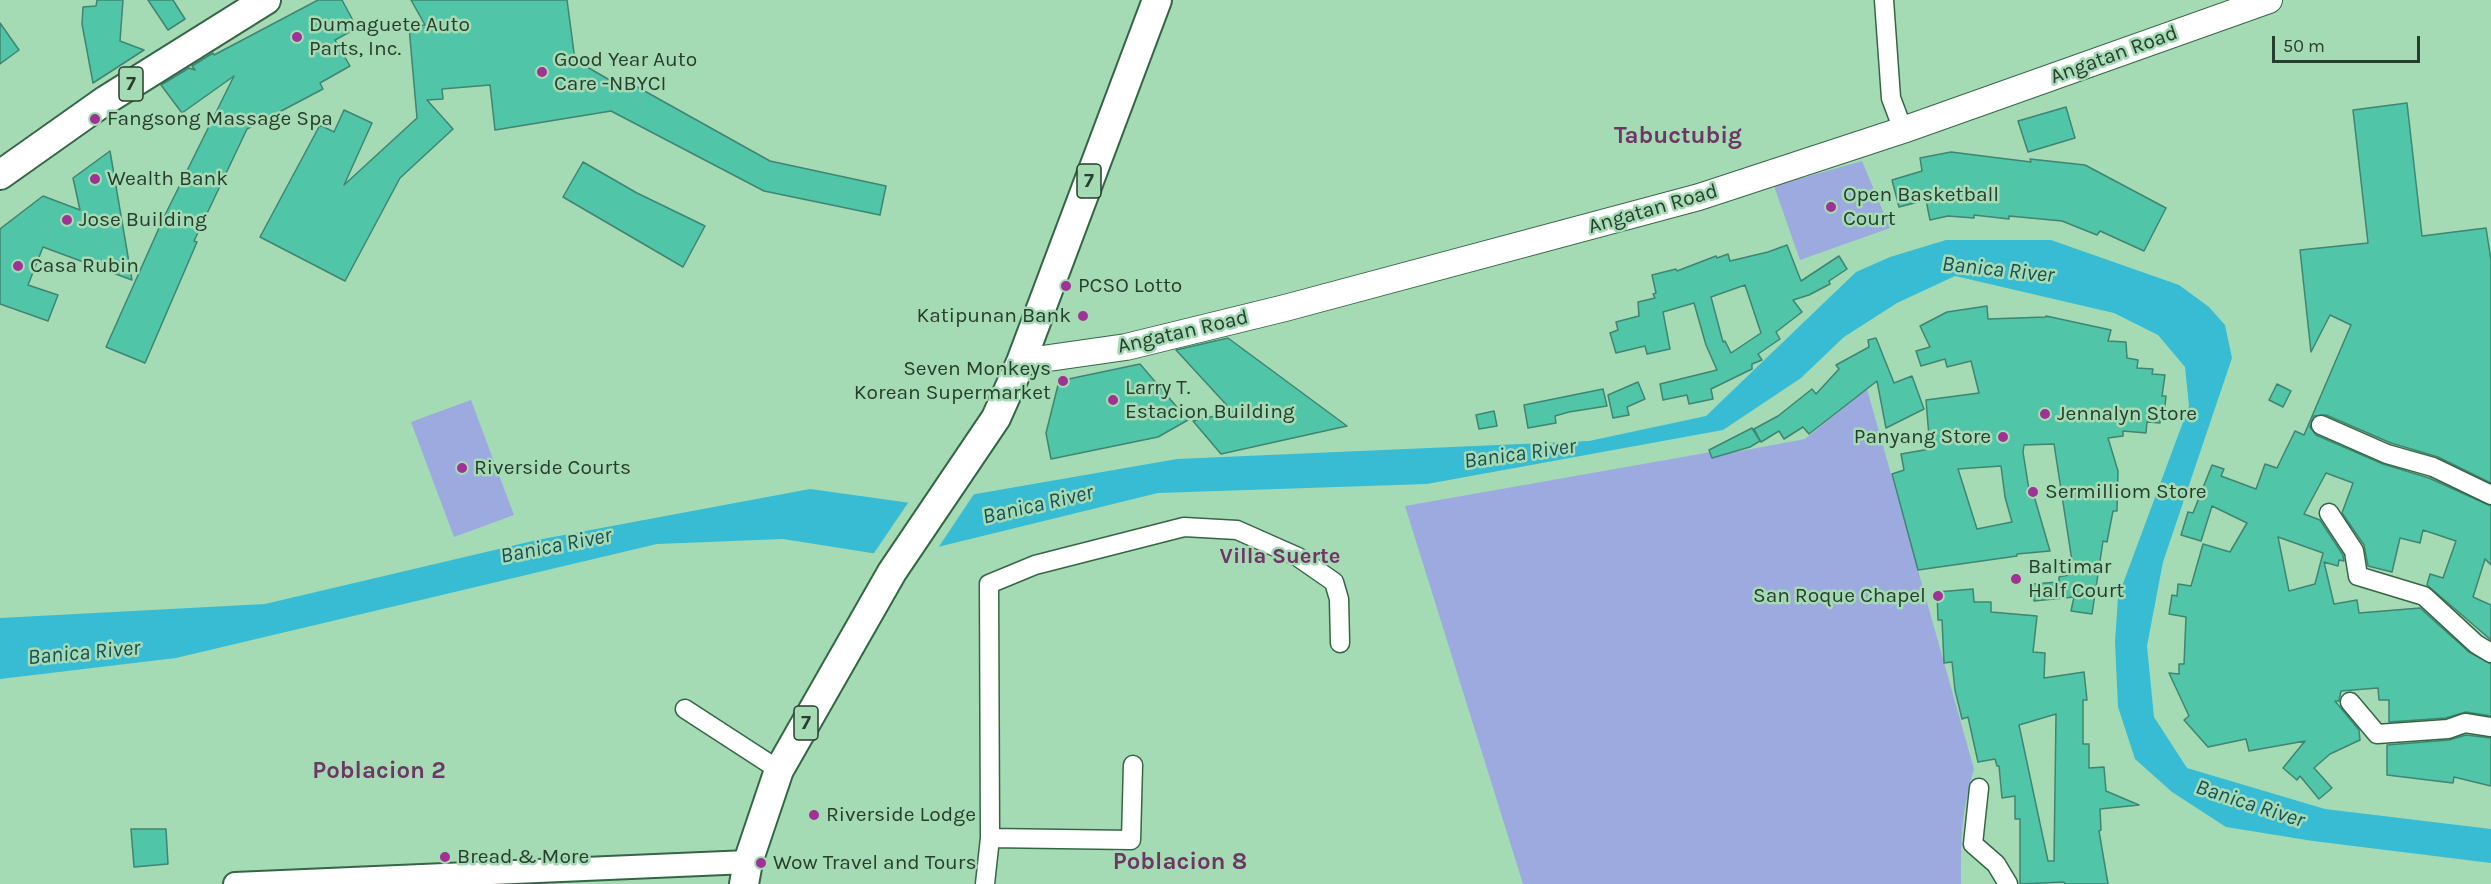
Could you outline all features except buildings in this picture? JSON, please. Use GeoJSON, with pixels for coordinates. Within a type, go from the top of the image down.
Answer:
{"type":"FeatureCollection","features":[{"type":"Feature","properties":{"kind":"main road","name":"7"},"geometry":{"type":"LineString","coordinates":[[0,175],[106,100],[266,0]]}},
{"type":"Feature","properties":{"kind":"main road","name":"7"},"geometry":{"type":"LineString","coordinates":[[746,873],[779,770],[892,572],[996,418],[1021,362],[1157,0]]}},
{"type":"Feature","properties":{"kind":"main road","name":"Angatan Road"},"geometry":{"type":"LineString","coordinates":[[1021,362],[1126,347],[1377,284],[1699,197],[1903,130],[2269,0]]}},
{"type":"Feature","properties":{"kind":"street"},"geometry":{"type":"LineString","coordinates":[[1884,0],[1891,98],[1903,130]]}},
{"type":"Feature","properties":{"kind":"street"},"geometry":{"type":"LineString","coordinates":[[2321,425],[2387,454],[2433,467],[2491,495]]}},
{"type":"Feature","properties":{"kind":"street"},"geometry":{"type":"LineString","coordinates":[[2329,513],[2354,551],[2358,576],[2424,596],[2476,644],[2491,653]]}},
{"type":"Feature","properties":{"kind":"street"},"geometry":{"type":"LineString","coordinates":[[985,884],[990,838],[989,584],[1035,565],[1184,527],[1237,530],[1298,558],[1334,582],[1339,599],[1340,643]]}},
{"type":"Feature","properties":{"kind":"street"},"geometry":{"type":"LineString","coordinates":[[2350,702],[2377,734],[2448,729],[2465,723],[2491,727]]}},
{"type":"Feature","properties":{"kind":"street"},"geometry":{"type":"LineString","coordinates":[[685,709],[779,770]]}},
{"type":"Feature","properties":{"kind":"street"},"geometry":{"type":"LineString","coordinates":[[990,838],[1131,840],[1133,765]]}},
{"type":"Feature","properties":{"kind":"street"},"geometry":{"type":"LineString","coordinates":[[1979,788],[1974,844],[1996,864],[2008,884]]}},
{"type":"Feature","properties":{"kind":"street"},"geometry":{"type":"LineString","coordinates":[[235,884],[746,873]]}},
{"type":"Feature","properties":{"kind":"shaded area","name":"Open Basketball Court"},"geometry":{"type":"Polygon","coordinates":[[[1862,161],[1890,228],[1800,260],[1774,186],[1862,161]]]}},
{"type":"Feature","properties":{"kind":"shaded area"},"geometry":{"type":"Polygon","coordinates":[[[1867,389],[1974,769],[1966,799],[1961,884],[1523,884],[1405,506],[1728,449],[1730,453],[1805,439],[1867,389]]]}},
{"type":"Feature","properties":{"kind":"shaded area","name":"Riverside Courts"},"geometry":{"type":"Polygon","coordinates":[[[471,400],[514,515],[454,537],[411,422],[471,400]]]}},
{"type":"Feature","properties":{"kind":"water","name":"Banica River"},"geometry":{"type":"Polygon","coordinates":[[[1946,240],[2051,240],[2179,285],[2209,307],[2225,325],[2232,358],[2163,562],[2147,646],[2154,717],[2187,768],[2325,809],[2491,829],[2491,863],[2313,841],[2226,827],[2172,792],[2135,759],[2118,707],[2115,642],[2118,597],[2189,406],[2185,367],[2158,335],[2114,313],[1955,276],[1897,303],[1844,337],[1801,378],[1723,430],[1427,484],[1158,493],[897,557],[783,539],[657,544],[176,658],[0,679],[0,618],[265,604],[537,540],[810,489],[918,504],[1177,459],[1589,441],[1706,416],[1856,272],[1890,257],[1946,240]]]}},
{"type":"Feature","properties":{"kind":"pier"},"geometry":{"type":"Polygon","coordinates":[[[976,491],[936,551],[897,560],[872,556],[910,500],[917,501],[976,491]]]}},
{"type":"Feature","properties":{"kind":"place","name":"Dumaguete Auto Parts, Inc."},"geometry":{"type":"Point","coordinates":[297,37]}},
{"type":"Feature","properties":{"kind":"place","name":"Good Year Auto Care -NBYCI"},"geometry":{"type":"Point","coordinates":[542,72]}},
{"type":"Feature","properties":{"kind":"place","name":"Fangsong Massage Spa"},"geometry":{"type":"Point","coordinates":[95,119]}},
{"type":"Feature","properties":{"kind":"place","name":"Wealth Bank"},"geometry":{"type":"Point","coordinates":[95,179]}},
{"type":"Feature","properties":{"kind":"place","name":"Open Basketball Court"},"geometry":{"type":"Point","coordinates":[1831,207]}},
{"type":"Feature","properties":{"kind":"place","name":"Jose Building"},"geometry":{"type":"Point","coordinates":[67,220]}},
{"type":"Feature","properties":{"kind":"place","name":"Casa Rubin"},"geometry":{"type":"Point","coordinates":[18,266]}},
{"type":"Feature","properties":{"kind":"place","name":"PCSO Lotto"},"geometry":{"type":"Point","coordinates":[1066,286]}},
{"type":"Feature","properties":{"kind":"place","name":"Katipunan Bank"},"geometry":{"type":"Point","coordinates":[1083,316]}},
{"type":"Feature","properties":{"kind":"place","name":"Seven Monkeys Korean Supermarket"},"geometry":{"type":"Point","coordinates":[1063,381]}},
{"type":"Feature","properties":{"kind":"place","name":"Larry T. Estacion Building"},"geometry":{"type":"Point","coordinates":[1113,400]}},
{"type":"Feature","properties":{"kind":"place","name":"Jennalyn Store"},"geometry":{"type":"Point","coordinates":[2045,414]}},
{"type":"Feature","properties":{"kind":"place","name":"Panyang Store"},"geometry":{"type":"Point","coordinates":[2003,437]}},
{"type":"Feature","properties":{"kind":"place","name":"Riverside Courts"},"geometry":{"type":"Point","coordinates":[462,468]}},
{"type":"Feature","properties":{"kind":"place","name":"Sermilliom Store"},"geometry":{"type":"Point","coordinates":[2033,492]}},
{"type":"Feature","properties":{"kind":"place","name":"Baltimar Half Court"},"geometry":{"type":"Point","coordinates":[2016,579]}},
{"type":"Feature","properties":{"kind":"place","name":"San Roque Chapel"},"geometry":{"type":"Point","coordinates":[1938,596]}},
{"type":"Feature","properties":{"kind":"place","name":"Riverside Lodge"},"geometry":{"type":"Point","coordinates":[814,815]}},
{"type":"Feature","properties":{"kind":"place","name":"Bread & More"},"geometry":{"type":"Point","coordinates":[445,857]}},
{"type":"Feature","properties":{"kind":"place","name":"Wow Travel and Tours"},"geometry":{"type":"Point","coordinates":[761,863]}},
{"type":"Feature","properties":{"kind":"district","name":"Tabuctubig"},"geometry":{"type":"Point","coordinates":[1678,136]}},
{"type":"Feature","properties":{"kind":"district","name":"Villa Suerte"},"geometry":{"type":"Point","coordinates":[1280,557]}},
{"type":"Feature","properties":{"kind":"district","name":"Poblacion 2"},"geometry":{"type":"Point","coordinates":[379,771]}},
{"type":"Feature","properties":{"kind":"district","name":"Poblacion 8"},"geometry":{"type":"Point","coordinates":[1180,862]}}]}
